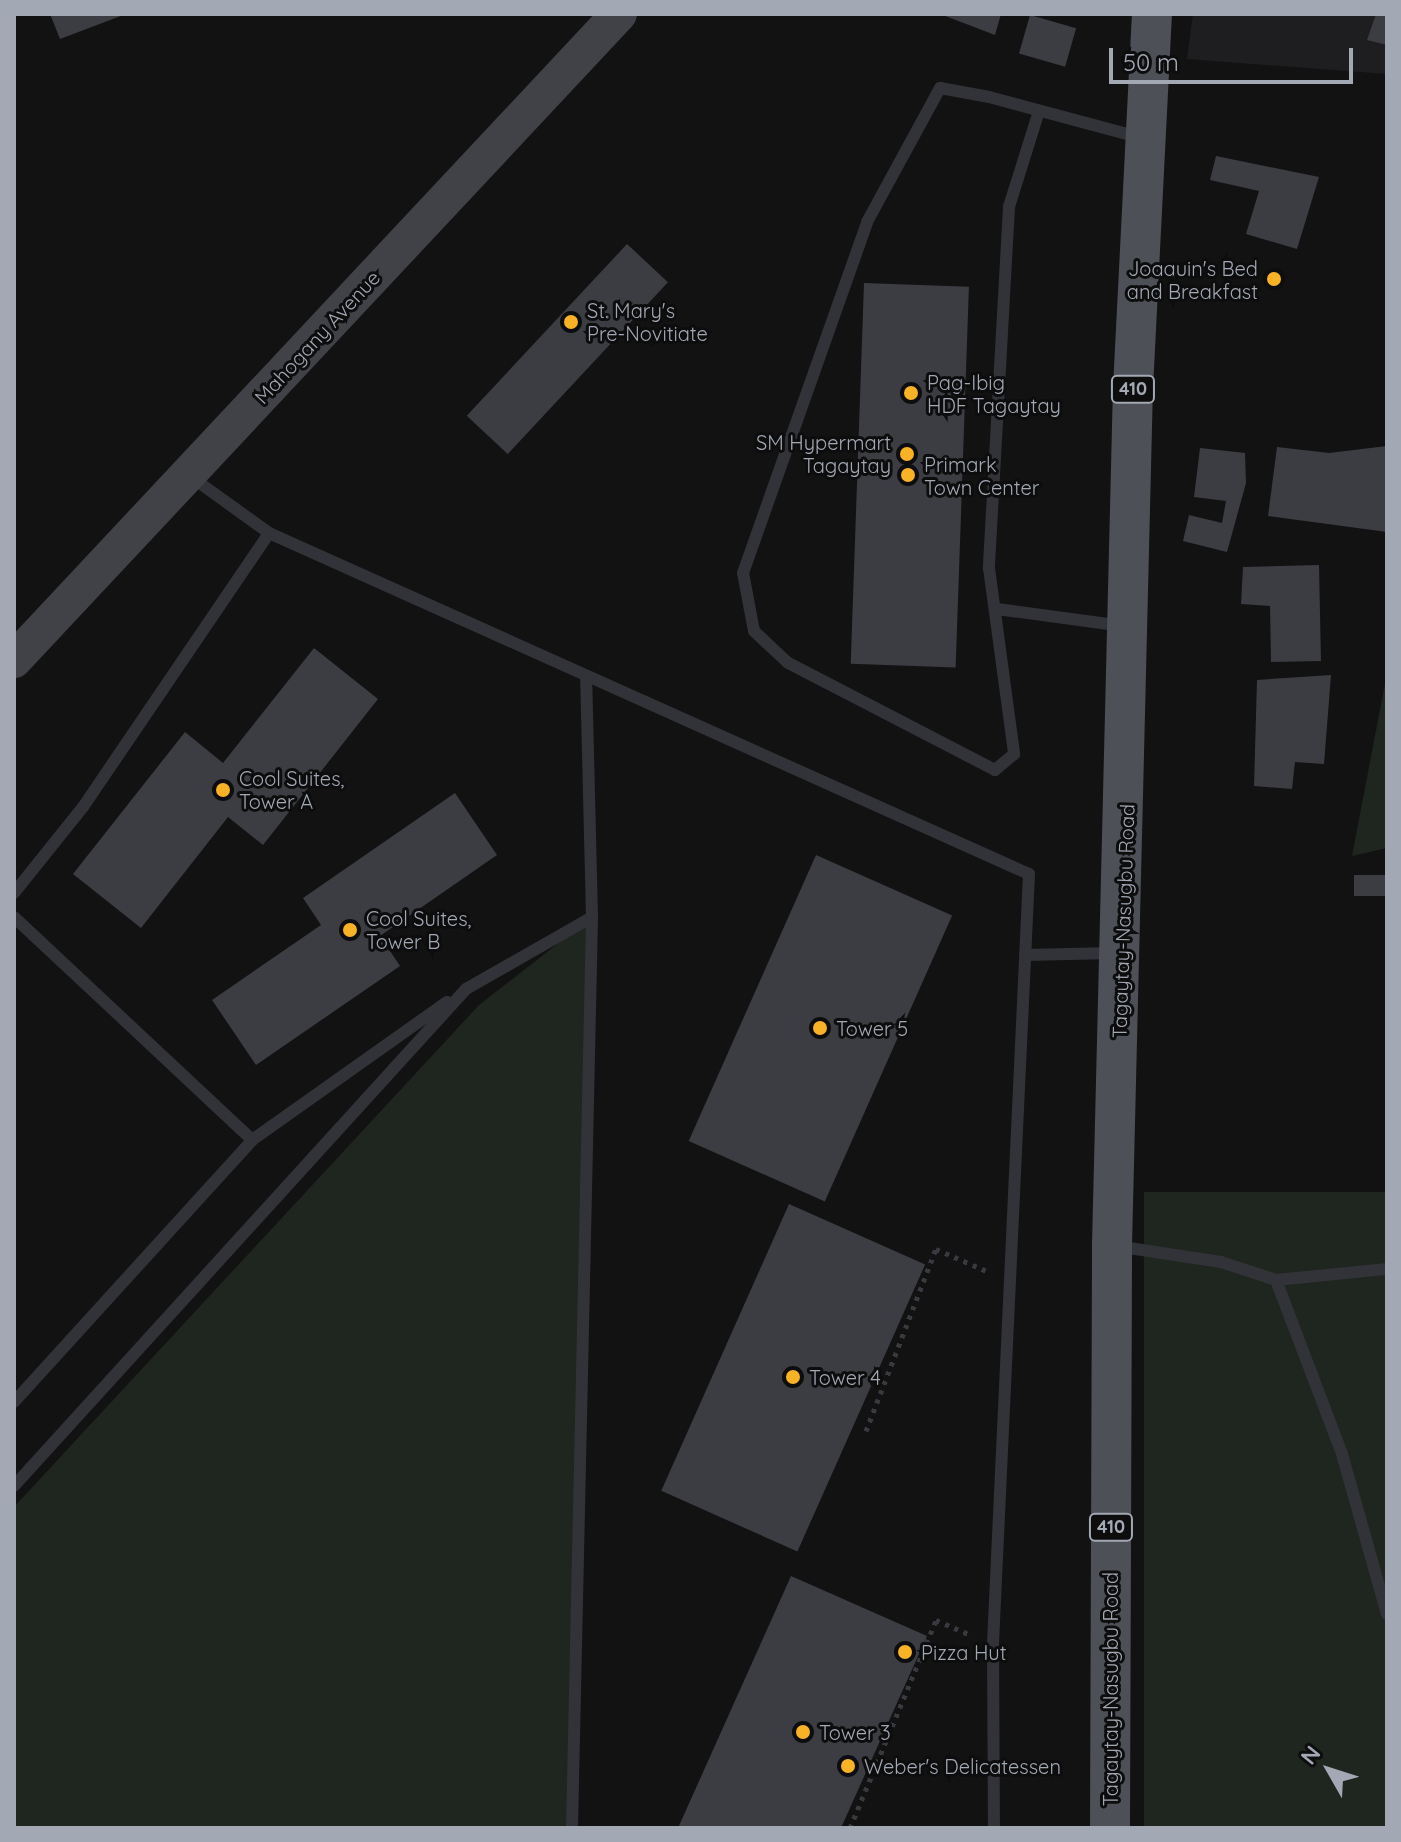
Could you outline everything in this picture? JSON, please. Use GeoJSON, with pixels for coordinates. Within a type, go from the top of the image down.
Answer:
{"type":"FeatureCollection","features":[{"type":"Feature","properties":{"kind":"main road","name":"Mahogany Avenue"},"geometry":{"type":"LineString","coordinates":[[14,660],[618,14]]}},
{"type":"Feature","properties":{"kind":"main road","name":"Tagaytay-Nasugbu Road"},"geometry":{"type":"LineString","coordinates":[[1110,1828],[1112,1245],[1142,138],[1152,14]]}},
{"type":"Feature","properties":{"kind":"lane"},"geometry":{"type":"LineString","coordinates":[[1039,111],[1020,154],[1009,207],[989,568],[997,609],[1014,754],[995,770],[787,662],[754,631],[743,573],[867,222],[940,88],[1039,111],[1142,138]]}},
{"type":"Feature","properties":{"kind":"lane"},"geometry":{"type":"LineString","coordinates":[[187,475],[269,533],[586,679],[1029,874],[993,1644],[994,1828]]}},
{"type":"Feature","properties":{"kind":"lane"},"geometry":{"type":"LineString","coordinates":[[14,893],[83,807],[269,533]]}},
{"type":"Feature","properties":{"kind":"lane"},"geometry":{"type":"LineString","coordinates":[[997,609],[1130,627]]}},
{"type":"Feature","properties":{"kind":"lane"},"geometry":{"type":"LineString","coordinates":[[572,1828],[592,917],[586,679]]}},
{"type":"Feature","properties":{"kind":"lane"},"geometry":{"type":"LineString","coordinates":[[14,917],[252,1140]]}},
{"type":"Feature","properties":{"kind":"lane"},"geometry":{"type":"LineString","coordinates":[[14,1402],[252,1140],[466,989],[592,917]]}},
{"type":"Feature","properties":{"kind":"lane"},"geometry":{"type":"LineString","coordinates":[[1025,955],[1122,953]]}},
{"type":"Feature","properties":{"kind":"lane"},"geometry":{"type":"LineString","coordinates":[[14,1486],[466,989]]}},
{"type":"Feature","properties":{"kind":"lane"},"geometry":{"type":"LineString","coordinates":[[1112,1245],[1221,1262],[1276,1280],[1387,1269]]}},
{"type":"Feature","properties":{"kind":"lane"},"geometry":{"type":"LineString","coordinates":[[1276,1280],[1342,1454],[1387,1614]]}},
{"type":"Feature","properties":{"kind":"path"},"geometry":{"type":"LineString","coordinates":[[866,1431],[936,1249],[1008,1280]]}},
{"type":"Feature","properties":{"kind":"path"},"geometry":{"type":"LineString","coordinates":[[850,1828],[936,1620],[993,1644]]}},
{"type":"Feature","properties":{"kind":"shaded area"},"geometry":{"type":"Polygon","coordinates":[[[1193,14],[1387,14],[1387,74],[1187,59],[1193,14]]]}},
{"type":"Feature","properties":{"kind":"shaded area"},"geometry":{"type":"Polygon","coordinates":[[[1387,673],[1387,848],[1352,856],[1387,673]]]}},
{"type":"Feature","properties":{"kind":"shaded area"},"geometry":{"type":"Polygon","coordinates":[[[592,917],[572,1828],[14,1828],[14,1507],[479,1005],[592,917]]]}},
{"type":"Feature","properties":{"kind":"shaded area"},"geometry":{"type":"Polygon","coordinates":[[[1144,1192],[1387,1192],[1387,1828],[1144,1828],[1144,1192]]]}},
{"type":"Feature","properties":{"kind":"building"},"geometry":{"type":"Polygon","coordinates":[[[50,14],[126,14],[60,39],[50,14]]]}},
{"type":"Feature","properties":{"kind":"building"},"geometry":{"type":"Polygon","coordinates":[[[940,14],[1001,14],[995,35],[940,14]]]}},
{"type":"Feature","properties":{"kind":"building"},"geometry":{"type":"Polygon","coordinates":[[[1376,14],[1387,14],[1387,45],[1367,40],[1376,14]]]}},
{"type":"Feature","properties":{"kind":"building"},"geometry":{"type":"Polygon","coordinates":[[[1030,15],[1076,28],[1065,67],[1019,53],[1030,15]]]}},
{"type":"Feature","properties":{"kind":"building"},"geometry":{"type":"Polygon","coordinates":[[[1216,156],[1319,177],[1297,249],[1246,234],[1259,191],[1210,180],[1216,156]]]}},
{"type":"Feature","properties":{"kind":"building"},"geometry":{"type":"Polygon","coordinates":[[[627,244],[668,282],[508,454],[467,416],[627,244]]]}},
{"type":"Feature","properties":{"kind":"building","name":"Primark Town Center"},"geometry":{"type":"Polygon","coordinates":[[[864,283],[969,287],[956,667],[851,664],[864,283]]]}},
{"type":"Feature","properties":{"kind":"building"},"geometry":{"type":"Polygon","coordinates":[[[1387,446],[1387,532],[1268,516],[1277,447],[1329,453],[1387,446]]]}},
{"type":"Feature","properties":{"kind":"building"},"geometry":{"type":"Polygon","coordinates":[[[1200,448],[1245,453],[1246,483],[1227,552],[1183,541],[1189,515],[1222,523],[1226,501],[1194,497],[1200,448]]]}},
{"type":"Feature","properties":{"kind":"building"},"geometry":{"type":"Polygon","coordinates":[[[1319,565],[1321,661],[1271,662],[1270,606],[1241,604],[1243,567],[1319,565]]]}},
{"type":"Feature","properties":{"kind":"building","name":"Cool Suites, Tower A"},"geometry":{"type":"Polygon","coordinates":[[[314,648],[378,699],[263,845],[228,817],[141,928],[73,874],[185,732],[223,763],[314,648]]]}},
{"type":"Feature","properties":{"kind":"building"},"geometry":{"type":"Polygon","coordinates":[[[1331,675],[1324,764],[1295,762],[1292,789],[1254,786],[1257,680],[1331,675]]]}},
{"type":"Feature","properties":{"kind":"building","name":"Cool Suites, Tower B"},"geometry":{"type":"Polygon","coordinates":[[[455,793],[497,855],[380,936],[400,966],[256,1065],[212,1000],[321,925],[303,898],[455,793]]]}},
{"type":"Feature","properties":{"kind":"building","name":"Tower 5"},"geometry":{"type":"Polygon","coordinates":[[[816,855],[952,916],[825,1202],[689,1141],[816,855]]]}},
{"type":"Feature","properties":{"kind":"building"},"geometry":{"type":"Polygon","coordinates":[[[1354,875],[1387,875],[1387,896],[1354,896],[1354,875]]]}},
{"type":"Feature","properties":{"kind":"building","name":"Tower 4"},"geometry":{"type":"Polygon","coordinates":[[[789,1204],[925,1265],[797,1551],[661,1491],[789,1204]]]}},
{"type":"Feature","properties":{"kind":"building","name":"Tower 3"},"geometry":{"type":"Polygon","coordinates":[[[791,1576],[927,1636],[841,1828],[678,1828],[791,1576]]]}},
{"type":"Feature","properties":{"kind":"place","name":"Joaquin's Bed and Breakfast"},"geometry":{"type":"Point","coordinates":[1274,279]}},
{"type":"Feature","properties":{"kind":"place","name":"St. Mary's Pre-Novitiate"},"geometry":{"type":"Point","coordinates":[571,322]}},
{"type":"Feature","properties":{"kind":"place","name":"Pag-Ibig HDF Tagaytay"},"geometry":{"type":"Point","coordinates":[911,393]}},
{"type":"Feature","properties":{"kind":"place","name":"SM Hypermart Tagaytay"},"geometry":{"type":"Point","coordinates":[907,454]}},
{"type":"Feature","properties":{"kind":"place","name":"Primark Town Center"},"geometry":{"type":"Point","coordinates":[908,475]}},
{"type":"Feature","properties":{"kind":"place","name":"Cool Suites, Tower A"},"geometry":{"type":"Point","coordinates":[223,790]}},
{"type":"Feature","properties":{"kind":"place","name":"Cool Suites, Tower B"},"geometry":{"type":"Point","coordinates":[350,930]}},
{"type":"Feature","properties":{"kind":"place","name":"Tower 5"},"geometry":{"type":"Point","coordinates":[820,1028]}},
{"type":"Feature","properties":{"kind":"place","name":"Tower 4"},"geometry":{"type":"Point","coordinates":[793,1377]}},
{"type":"Feature","properties":{"kind":"place","name":"Pizza Hut"},"geometry":{"type":"Point","coordinates":[905,1652]}},
{"type":"Feature","properties":{"kind":"place","name":"Tower 3"},"geometry":{"type":"Point","coordinates":[803,1732]}},
{"type":"Feature","properties":{"kind":"place","name":"Weber's Delicatessen"},"geometry":{"type":"Point","coordinates":[848,1766]}}]}
